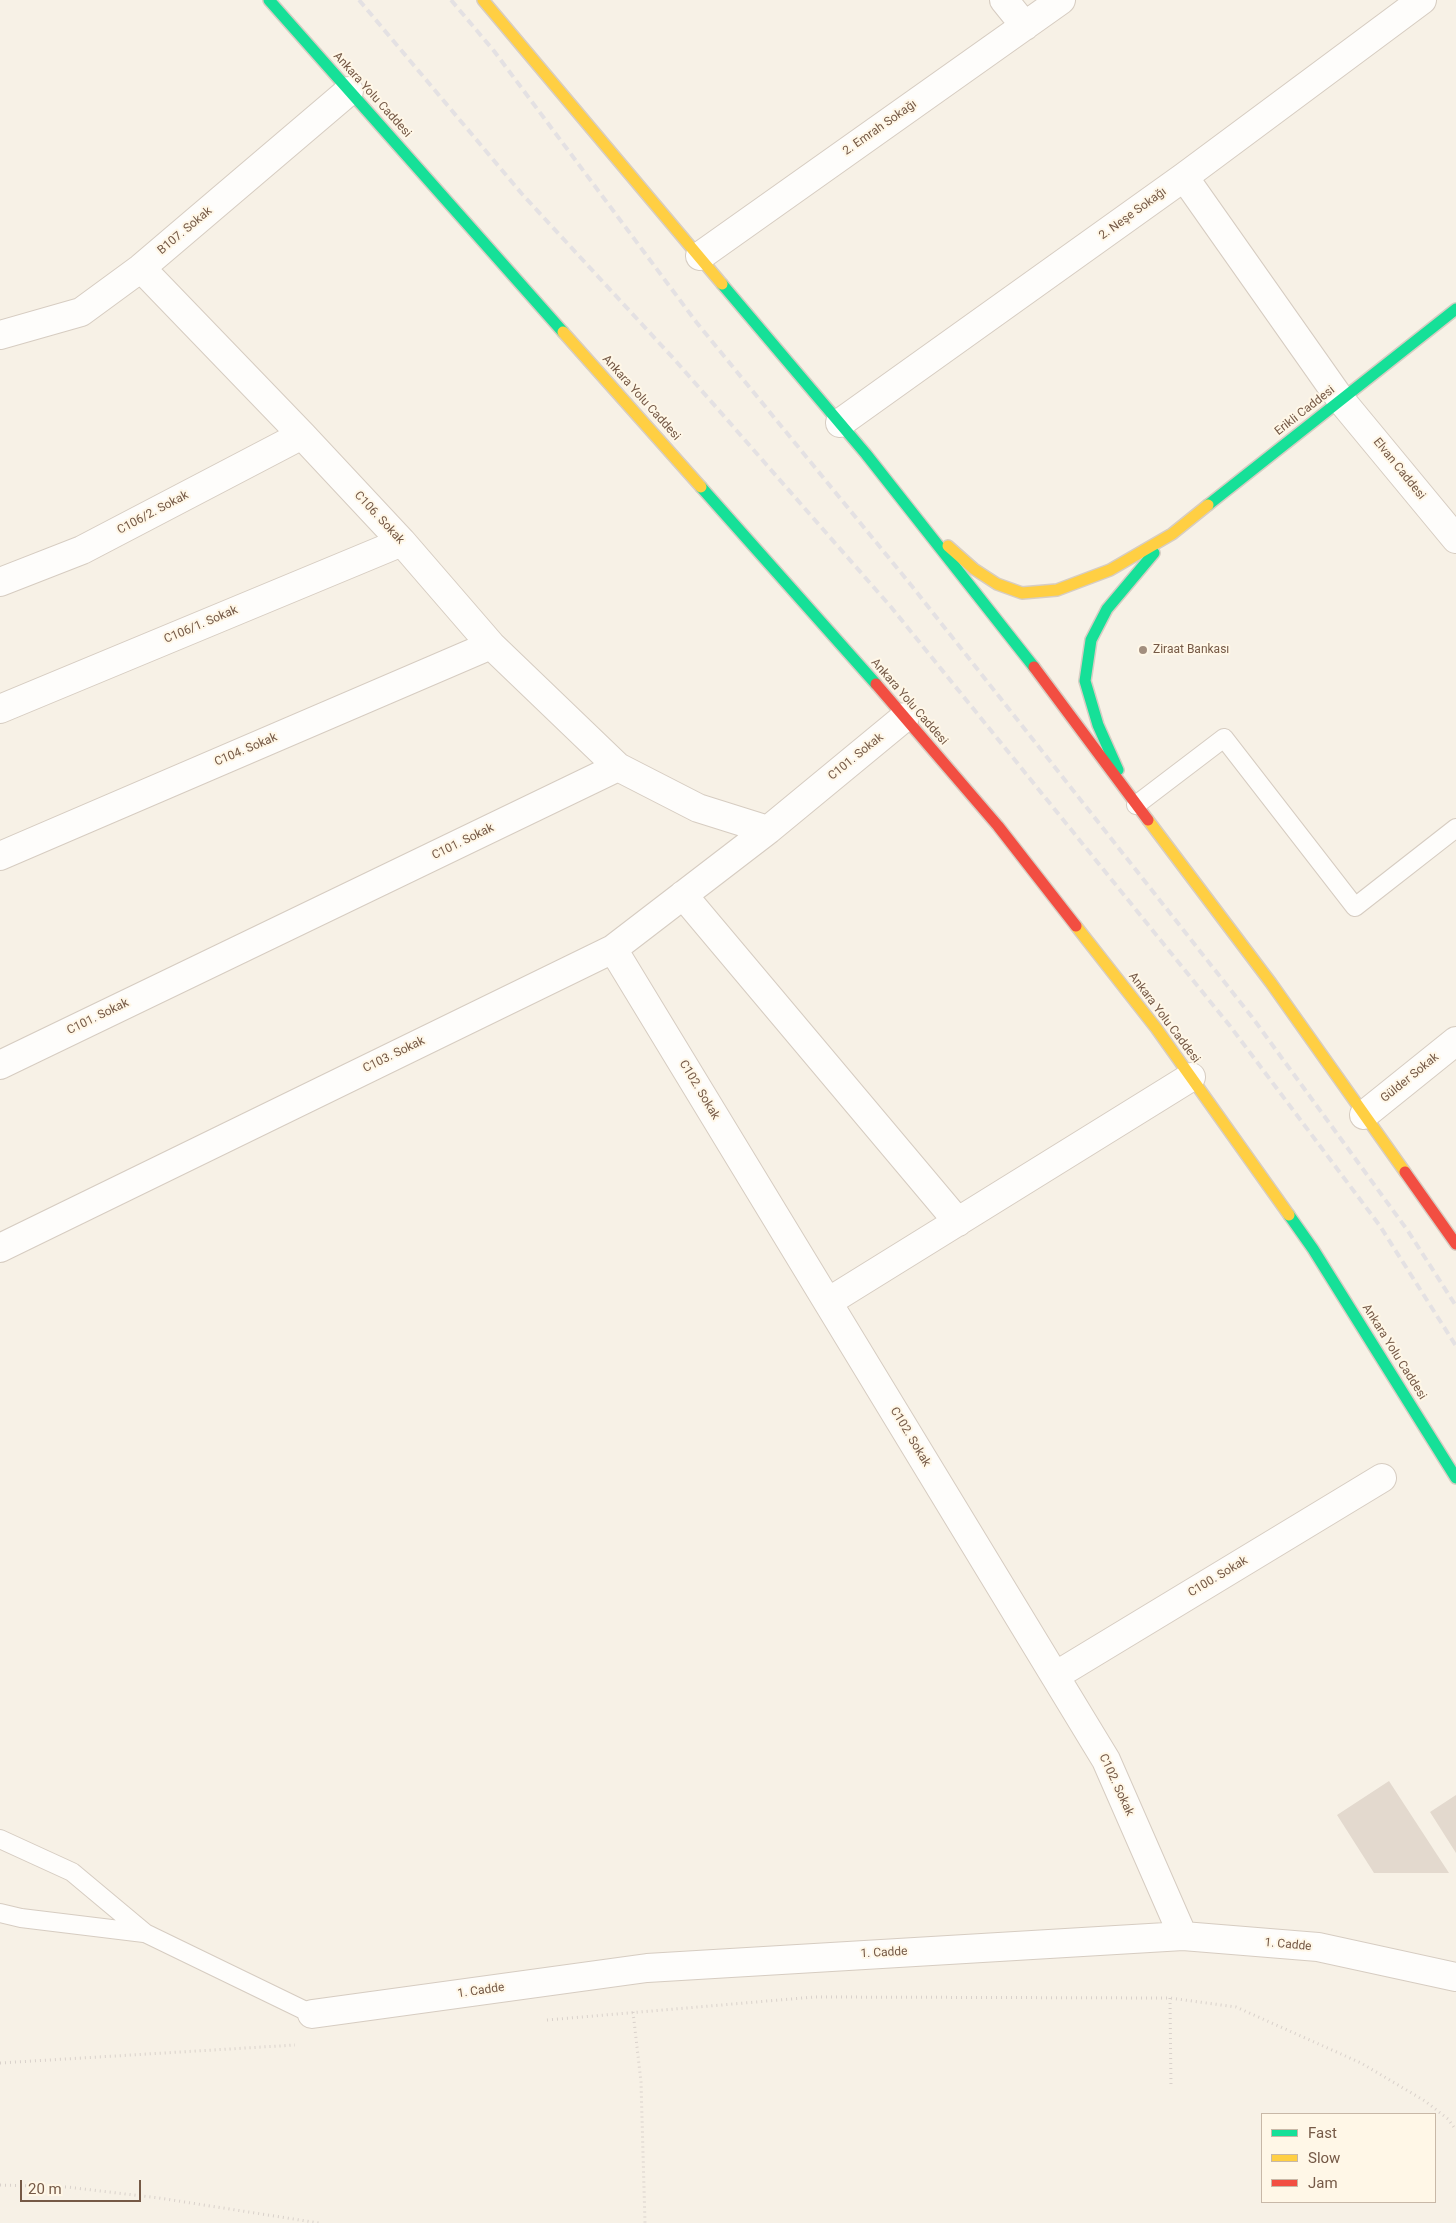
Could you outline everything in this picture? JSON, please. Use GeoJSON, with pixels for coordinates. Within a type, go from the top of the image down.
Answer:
{"type":"FeatureCollection","features":[{"type":"Feature","properties":{"kind":"main road","name":"Ankara Yolu Caddesi"},"geometry":{"type":"LineString","coordinates":[[269,0],[905,717],[998,826],[1156,1028],[1313,1249],[1456,1478]]}},
{"type":"Feature","properties":{"kind":"main road"},"geometry":{"type":"LineString","coordinates":[[484,0],[840,424],[1003,626],[1271,983],[1456,1244]]}},
{"type":"Feature","properties":{"kind":"main road","name":"Erikli Caddesi"},"geometry":{"type":"LineString","coordinates":[[1172,534],[1456,309]]}},
{"type":"Feature","properties":{"kind":"main road"},"geometry":{"type":"LineString","coordinates":[[919,521],[974,569],[997,584],[1022,593],[1057,590],[1110,570],[1172,534]]}},
{"type":"Feature","properties":{"kind":"main road"},"geometry":{"type":"LineString","coordinates":[[1133,800],[1098,725],[1085,681],[1091,640],[1107,609],[1172,534]]}},
{"type":"Feature","properties":{"kind":"street"},"geometry":{"type":"LineString","coordinates":[[1004,0],[1025,26]]}},
{"type":"Feature","properties":{"kind":"street","name":"2. Emrah Sokağı"},"geometry":{"type":"LineString","coordinates":[[700,256],[1061,0]]}},
{"type":"Feature","properties":{"kind":"street","name":"2. Neşe Sokağı"},"geometry":{"type":"LineString","coordinates":[[840,424],[1184,177],[1422,0]]}},
{"type":"Feature","properties":{"kind":"street","name":"B107. Sokak"},"geometry":{"type":"LineString","coordinates":[[0,334],[80,312],[142,268],[350,91]]}},
{"type":"Feature","properties":{"kind":"street","name":"Elvan Caddesi"},"geometry":{"type":"LineString","coordinates":[[1184,177],[1341,400],[1456,539]]}},
{"type":"Feature","properties":{"kind":"street","name":"C106. Sokak"},"geometry":{"type":"LineString","coordinates":[[142,268],[402,542],[491,645],[618,767]]}},
{"type":"Feature","properties":{"kind":"street","name":"C106/2. Sokak"},"geometry":{"type":"LineString","coordinates":[[0,582],[82,550],[302,435]]}},
{"type":"Feature","properties":{"kind":"street","name":"C106/1. Sokak"},"geometry":{"type":"LineString","coordinates":[[0,708],[402,542]]}},
{"type":"Feature","properties":{"kind":"street","name":"C104. Sokak"},"geometry":{"type":"LineString","coordinates":[[0,856],[491,645]]}},
{"type":"Feature","properties":{"kind":"street","name":"C101. Sokak"},"geometry":{"type":"LineString","coordinates":[[768,830],[905,717]]}},
{"type":"Feature","properties":{"kind":"street"},"geometry":{"type":"LineString","coordinates":[[618,767],[698,808],[768,830]]}},
{"type":"Feature","properties":{"kind":"street","name":"C101. Sokak"},"geometry":{"type":"LineString","coordinates":[[0,1065],[618,767]]}},
{"type":"Feature","properties":{"kind":"street","name":"C103. Sokak"},"geometry":{"type":"LineString","coordinates":[[0,1248],[613,949],[768,830]]}},
{"type":"Feature","properties":{"kind":"street"},"geometry":{"type":"LineString","coordinates":[[683,895],[958,1222]]}},
{"type":"Feature","properties":{"kind":"street","name":"C102. Sokak"},"geometry":{"type":"LineString","coordinates":[[613,949],[1106,1760],[1183,1936]]}},
{"type":"Feature","properties":{"kind":"street","name":"Gülder Sokak"},"geometry":{"type":"LineString","coordinates":[[1364,1115],[1456,1041]]}},
{"type":"Feature","properties":{"kind":"street"},"geometry":{"type":"LineString","coordinates":[[828,1302],[1191,1077]]}},
{"type":"Feature","properties":{"kind":"street","name":"C100. Sokak"},"geometry":{"type":"LineString","coordinates":[[1055,1676],[1382,1478]]}},
{"type":"Feature","properties":{"kind":"street","name":"1. Cadde"},"geometry":{"type":"LineString","coordinates":[[312,2014],[647,1968],[1183,1936],[1318,1947],[1456,1977]]}},
{"type":"Feature","properties":{"kind":"lane"},"geometry":{"type":"LineString","coordinates":[[1133,800],[1224,738],[1355,907],[1456,828]]}},
{"type":"Feature","properties":{"kind":"lane"},"geometry":{"type":"LineString","coordinates":[[0,1839],[72,1872],[144,1933],[312,2014]]}},
{"type":"Feature","properties":{"kind":"lane"},"geometry":{"type":"LineString","coordinates":[[0,1913],[21,1918],[144,1933]]}},
{"type":"Feature","properties":{"kind":"path"},"geometry":{"type":"LineString","coordinates":[[540,2021],[814,1997],[1170,1998],[1236,2007],[1361,2063],[1425,2101],[1448,2118],[1456,2130]]}},
{"type":"Feature","properties":{"kind":"path"},"geometry":{"type":"LineString","coordinates":[[1170,1998],[1172,2087]]}},
{"type":"Feature","properties":{"kind":"path"},"geometry":{"type":"LineString","coordinates":[[633,2012],[641,2082],[645,2223]]}},
{"type":"Feature","properties":{"kind":"path"},"geometry":{"type":"LineString","coordinates":[[0,2063],[298,2044]]}},
{"type":"Feature","properties":{"kind":"path"},"geometry":{"type":"LineString","coordinates":[[0,2185],[67,2187],[159,2198],[319,2223]]}},
{"type":"Feature","properties":{"kind":"building"},"geometry":{"type":"Polygon","coordinates":[[[1389,1781],[1449,1873],[1374,1873],[1337,1815],[1389,1781]]]}},
{"type":"Feature","properties":{"kind":"building"},"geometry":{"type":"Polygon","coordinates":[[[1456,1795],[1456,1853],[1430,1812],[1456,1795]]]}},
{"type":"Feature","properties":{"kind":"railway"},"geometry":{"type":"LineString","coordinates":[[359,0],[522,194],[674,359],[891,607],[1230,1026],[1380,1226],[1456,1346]]}},
{"type":"Feature","properties":{"kind":"railway"},"geometry":{"type":"LineString","coordinates":[[451,0],[494,51],[697,323],[911,585],[1252,1017],[1408,1231],[1456,1306]]}},
{"type":"Feature","properties":{"kind":"traffic: fast"},"geometry":{"type":"LineString","coordinates":[[269,0],[563,332]]}},
{"type":"Feature","properties":{"kind":"traffic: fast"},"geometry":{"type":"LineString","coordinates":[[722,284],[866,454],[1034,667]]}},
{"type":"Feature","properties":{"kind":"traffic: fast"},"geometry":{"type":"LineString","coordinates":[[1208,505],[1456,309]]}},
{"type":"Feature","properties":{"kind":"traffic: fast"},"geometry":{"type":"LineString","coordinates":[[701,487],[876,684]]}},
{"type":"Feature","properties":{"kind":"traffic: fast"},"geometry":{"type":"LineString","coordinates":[[1118,770],[1098,725],[1085,681],[1091,640],[1107,609],[1154,553]]}},
{"type":"Feature","properties":{"kind":"traffic: fast"},"geometry":{"type":"LineString","coordinates":[[1289,1215],[1313,1249],[1456,1478]]}},
{"type":"Feature","properties":{"kind":"traffic: slow"},"geometry":{"type":"LineString","coordinates":[[483,0],[722,284]]}},
{"type":"Feature","properties":{"kind":"traffic: slow"},"geometry":{"type":"LineString","coordinates":[[563,332],[701,487]]}},
{"type":"Feature","properties":{"kind":"traffic: slow"},"geometry":{"type":"LineString","coordinates":[[948,546],[974,569],[997,584],[1022,593],[1057,590],[1110,570],[1172,534],[1208,505]]}},
{"type":"Feature","properties":{"kind":"traffic: slow"},"geometry":{"type":"LineString","coordinates":[[1148,820],[1271,983],[1405,1172]]}},
{"type":"Feature","properties":{"kind":"traffic: slow"},"geometry":{"type":"LineString","coordinates":[[1076,926],[1156,1028],[1289,1215]]}},
{"type":"Feature","properties":{"kind":"traffic: jam"},"geometry":{"type":"LineString","coordinates":[[1034,667],[1148,820]]}},
{"type":"Feature","properties":{"kind":"traffic: jam"},"geometry":{"type":"LineString","coordinates":[[876,684],[998,826],[1076,926]]}},
{"type":"Feature","properties":{"kind":"traffic: jam"},"geometry":{"type":"LineString","coordinates":[[1405,1172],[1456,1244]]}},
{"type":"Feature","properties":{"kind":"place","name":"Ziraat Bankası"},"geometry":{"type":"Point","coordinates":[1143,650]}}]}
